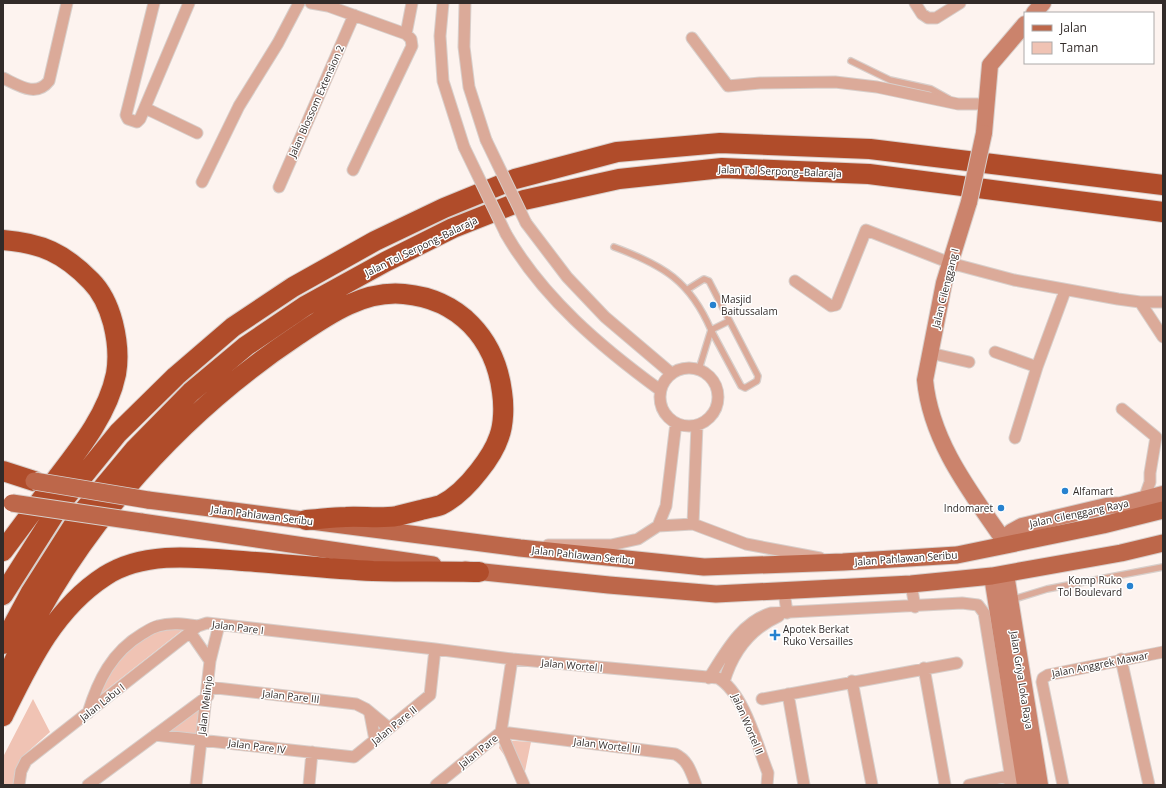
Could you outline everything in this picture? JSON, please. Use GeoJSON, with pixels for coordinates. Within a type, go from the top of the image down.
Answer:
{"type":"FeatureCollection","features":[{"type":"Feature","properties":{"kind":"highway"},"geometry":{"type":"LineString","coordinates":[[3,595],[62,502],[118,433],[176,376],[233,328],[294,287],[375,241],[444,208],[515,179],[617,152],[720,142],[870,149],[1163,185]]}},
{"type":"Feature","properties":{"kind":"highway","name":"Jalan Tol Serpong–Balaraja"},"geometry":{"type":"LineString","coordinates":[[3,644],[31,592],[80,515],[135,449],[191,392],[246,346],[305,306],[385,262],[453,228],[524,200],[619,179],[722,168],[869,174],[1163,212]]}},
{"type":"Feature","properties":{"kind":"highway"},"geometry":{"type":"LineString","coordinates":[[3,240],[26,242],[53,251],[74,264],[95,285],[109,310],[117,341],[116,373],[110,395],[100,416],[81,446],[3,551]]}},
{"type":"Feature","properties":{"kind":"highway"},"geometry":{"type":"LineString","coordinates":[[3,686],[14,660],[42,607],[70,561],[112,505],[148,464],[189,422],[231,384],[278,348],[323,318],[350,303],[374,296],[401,293],[425,297],[450,308],[474,326],[490,349],[500,377],[504,403],[500,435],[488,460],[469,484],[441,504],[395,516],[342,517],[306,520]]}},
{"type":"Feature","properties":{"kind":"highway"},"geometry":{"type":"LineString","coordinates":[[3,471],[34,481]]}},
{"type":"Feature","properties":{"kind":"highway"},"geometry":{"type":"LineString","coordinates":[[3,716],[28,665],[54,623],[87,588],[106,575],[130,564],[157,559],[194,558],[374,571],[479,572]]}},
{"type":"Feature","properties":{"kind":"main road","name":"Jalan Pahlawan Seribu"},"geometry":{"type":"LineString","coordinates":[[3,476],[148,500],[520,548],[704,567],[843,562],[957,555],[1103,525],[1163,510]]}},
{"type":"Feature","properties":{"kind":"main road"},"geometry":{"type":"LineString","coordinates":[[7,502],[479,572],[716,594],[911,584],[999,575],[1121,553],[1163,543]]}},
{"type":"Feature","properties":{"kind":"street"},"geometry":{"type":"LineString","coordinates":[[3,78],[24,88],[34,90],[44,88],[49,81],[67,3]]}},
{"type":"Feature","properties":{"kind":"street"},"geometry":{"type":"LineString","coordinates":[[154,3],[126,118],[138,121],[145,108],[189,3]]}},
{"type":"Feature","properties":{"kind":"street"},"geometry":{"type":"LineString","coordinates":[[202,182],[239,106],[278,43],[299,3]]}},
{"type":"Feature","properties":{"kind":"street"},"geometry":{"type":"LineString","coordinates":[[312,3],[328,6],[354,15],[406,34],[411,39],[412,46],[353,170]]}},
{"type":"Feature","properties":{"kind":"street"},"geometry":{"type":"LineString","coordinates":[[406,34],[412,3]]}},
{"type":"Feature","properties":{"kind":"street"},"geometry":{"type":"LineString","coordinates":[[443,3],[440,36],[443,81],[464,147],[516,253],[534,277],[577,322],[622,362],[660,390]]}},
{"type":"Feature","properties":{"kind":"street"},"geometry":{"type":"LineString","coordinates":[[465,3],[464,47],[469,87],[486,140],[526,223],[567,277],[605,317],[671,374]]}},
{"type":"Feature","properties":{"kind":"street"},"geometry":{"type":"LineString","coordinates":[[915,3],[922,14],[928,18],[936,18],[960,3]]}},
{"type":"Feature","properties":{"kind":"street"},"geometry":{"type":"LineString","coordinates":[[1035,12],[1043,3]]}},
{"type":"Feature","properties":{"kind":"street","name":"Jalan Blossom Extension 2"},"geometry":{"type":"LineString","coordinates":[[279,187],[354,15]]}},
{"type":"Feature","properties":{"kind":"street","name":"Jalan Cilenggang I"},"geometry":{"type":"LineString","coordinates":[[1007,545],[959,476],[935,428],[926,392],[925,380],[950,264],[969,202],[984,133],[988,104],[990,65],[1024,25]]}},
{"type":"Feature","properties":{"kind":"street"},"geometry":{"type":"LineString","coordinates":[[692,38],[728,86],[760,83],[835,82],[877,87],[958,104],[988,104]]}},
{"type":"Feature","properties":{"kind":"street"},"geometry":{"type":"LineString","coordinates":[[145,108],[197,133]]}},
{"type":"Feature","properties":{"kind":"street"},"geometry":{"type":"LineString","coordinates":[[795,281],[831,306],[836,305],[866,230],[950,264],[1014,280],[1065,291],[1140,302],[1163,302]]}},
{"type":"Feature","properties":{"kind":"street"},"geometry":{"type":"LineString","coordinates":[[1016,438],[1038,367],[1065,291]]}},
{"type":"Feature","properties":{"kind":"street"},"geometry":{"type":"LineString","coordinates":[[1140,302],[1163,337]]}},
{"type":"Feature","properties":{"kind":"street"},"geometry":{"type":"LineString","coordinates":[[995,352],[1038,367]]}},
{"type":"Feature","properties":{"kind":"street"},"geometry":{"type":"LineString","coordinates":[[930,353],[969,362]]}},
{"type":"Feature","properties":{"kind":"street"},"geometry":{"type":"LineString","coordinates":[[680,369],[699,369],[708,376],[714,384],[717,393],[717,403],[713,412],[706,420],[697,425],[683,426],[668,418],[662,410],[660,390],[664,381],[671,374],[680,369]]}},
{"type":"Feature","properties":{"kind":"street"},"geometry":{"type":"LineString","coordinates":[[1122,409],[1156,437],[1150,482],[1148,492],[1144,499]]}},
{"type":"Feature","properties":{"kind":"street"},"geometry":{"type":"LineString","coordinates":[[658,526],[666,506],[676,423]]}},
{"type":"Feature","properties":{"kind":"street"},"geometry":{"type":"LineString","coordinates":[[693,524],[697,425]]}},
{"type":"Feature","properties":{"kind":"street","name":"Jalan Cilenggang Raya"},"geometry":{"type":"LineString","coordinates":[[1007,545],[1011,532],[1022,526],[1106,506],[1121,505],[1163,494]]}},
{"type":"Feature","properties":{"kind":"street"},"geometry":{"type":"LineString","coordinates":[[520,548],[571,544],[611,545],[638,539],[658,526],[693,524],[746,544],[843,562]]}},
{"type":"Feature","properties":{"kind":"street","name":"Jalan Griya Loka Raya"},"geometry":{"type":"LineString","coordinates":[[999,575],[1010,600],[1023,782]]}},
{"type":"Feature","properties":{"kind":"street","name":"Jalan Griya Loka Raya"},"geometry":{"type":"LineString","coordinates":[[999,575],[1023,782]]}},
{"type":"Feature","properties":{"kind":"street"},"geometry":{"type":"LineString","coordinates":[[911,584],[915,607]]}},
{"type":"Feature","properties":{"kind":"street"},"geometry":{"type":"LineString","coordinates":[[784,591],[787,613]]}},
{"type":"Feature","properties":{"kind":"street"},"geometry":{"type":"LineString","coordinates":[[709,678],[731,644],[749,625],[761,616],[771,613],[971,603],[978,605],[984,613],[1023,782],[1003,778],[969,785]]}},
{"type":"Feature","properties":{"kind":"street"},"geometry":{"type":"LineString","coordinates":[[709,678],[718,678],[724,682],[727,670],[740,646],[760,627],[787,613]]}},
{"type":"Feature","properties":{"kind":"street","name":"Jalan Pare I"},"geometry":{"type":"LineString","coordinates":[[88,713],[95,689],[106,669],[123,648],[158,626],[175,624],[194,629],[206,623],[435,649]]}},
{"type":"Feature","properties":{"kind":"street","name":"Jalan Melinjo"},"geometry":{"type":"LineString","coordinates":[[196,785],[208,691],[210,661],[218,625]]}},
{"type":"Feature","properties":{"kind":"street"},"geometry":{"type":"LineString","coordinates":[[194,629],[210,661]]}},
{"type":"Feature","properties":{"kind":"street","name":"Jalan Labu I"},"geometry":{"type":"LineString","coordinates":[[19,785],[21,770],[26,761],[194,629]]}},
{"type":"Feature","properties":{"kind":"street","name":"Jalan Wortel I"},"geometry":{"type":"LineString","coordinates":[[435,649],[512,659],[709,678]]}},
{"type":"Feature","properties":{"kind":"street","name":"Jalan Pare II"},"geometry":{"type":"LineString","coordinates":[[312,752],[351,758],[430,695],[435,649]]}},
{"type":"Feature","properties":{"kind":"street","name":"Jalan Anggrek Mawar"},"geometry":{"type":"LineString","coordinates":[[1063,785],[1042,682],[1043,678],[1048,675],[1121,659],[1163,652]]}},
{"type":"Feature","properties":{"kind":"street","name":"Jalan Pare"},"geometry":{"type":"LineString","coordinates":[[436,785],[501,732],[512,659]]}},
{"type":"Feature","properties":{"kind":"street"},"geometry":{"type":"LineString","coordinates":[[1121,659],[1149,785]]}},
{"type":"Feature","properties":{"kind":"street"},"geometry":{"type":"LineString","coordinates":[[762,699],[957,662]]}},
{"type":"Feature","properties":{"kind":"street"},"geometry":{"type":"LineString","coordinates":[[924,668],[945,785]]}},
{"type":"Feature","properties":{"kind":"street"},"geometry":{"type":"LineString","coordinates":[[852,681],[872,785]]}},
{"type":"Feature","properties":{"kind":"street","name":"Jalan Wortel II"},"geometry":{"type":"LineString","coordinates":[[724,682],[738,697],[768,773],[767,785]]}},
{"type":"Feature","properties":{"kind":"street"},"geometry":{"type":"LineString","coordinates":[[88,785],[155,735],[208,691]]}},
{"type":"Feature","properties":{"kind":"street","name":"Jalan Pare III"},"geometry":{"type":"LineString","coordinates":[[208,691],[356,704],[366,709],[370,714],[389,728]]}},
{"type":"Feature","properties":{"kind":"street"},"geometry":{"type":"LineString","coordinates":[[788,694],[804,785]]}},
{"type":"Feature","properties":{"kind":"street"},"geometry":{"type":"LineString","coordinates":[[370,714],[375,740]]}},
{"type":"Feature","properties":{"kind":"street"},"geometry":{"type":"LineString","coordinates":[[501,732],[524,785]]}},
{"type":"Feature","properties":{"kind":"street","name":"Jalan Wortel III"},"geometry":{"type":"LineString","coordinates":[[501,732],[675,754],[683,758],[688,765],[696,785]]}},
{"type":"Feature","properties":{"kind":"street","name":"Jalan Pare IV"},"geometry":{"type":"LineString","coordinates":[[155,735],[312,752]]}},
{"type":"Feature","properties":{"kind":"street"},"geometry":{"type":"LineString","coordinates":[[308,785],[312,752]]}},
{"type":"Feature","properties":{"kind":"lane"},"geometry":{"type":"LineString","coordinates":[[851,62],[890,80],[931,89],[958,104]]}},
{"type":"Feature","properties":{"kind":"lane"},"geometry":{"type":"LineString","coordinates":[[614,247],[636,255],[666,270],[688,289],[697,301],[741,386],[745,388],[757,381],[758,376],[709,281],[704,279],[688,289]]}},
{"type":"Feature","properties":{"kind":"lane"},"geometry":{"type":"LineString","coordinates":[[699,369],[711,330],[729,322]]}},
{"type":"Feature","properties":{"kind":"lane"},"geometry":{"type":"LineString","coordinates":[[1010,600],[1047,589],[1163,567]]}},
{"type":"Feature","properties":{"kind":"green space"},"geometry":{"type":"Polygon","coordinates":[[[157,628],[185,628],[101,694],[98,690],[118,655],[157,628]]]}},
{"type":"Feature","properties":{"kind":"green space"},"geometry":{"type":"Polygon","coordinates":[[[206,698],[200,737],[158,734],[206,698]]]}},
{"type":"Feature","properties":{"kind":"green space"},"geometry":{"type":"Polygon","coordinates":[[[33,699],[50,732],[24,755],[15,785],[3,785],[3,757],[33,699]]]}},
{"type":"Feature","properties":{"kind":"green space"},"geometry":{"type":"Polygon","coordinates":[[[501,740],[531,742],[524,776],[520,777],[499,748],[501,740]]]}},
{"type":"Feature","properties":{"kind":"place","name":"Masjid Baitussalam"},"geometry":{"type":"Point","coordinates":[713,305]}},
{"type":"Feature","properties":{"kind":"place","name":"Alfamart"},"geometry":{"type":"Point","coordinates":[1065,491]}},
{"type":"Feature","properties":{"kind":"place","name":"Indomaret"},"geometry":{"type":"Point","coordinates":[1001,508]}},
{"type":"Feature","properties":{"kind":"place","name":"Komp Ruko Tol Boulevard"},"geometry":{"type":"Point","coordinates":[1130,586]}},
{"type":"Feature","properties":{"kind":"place","name":"Apotek Berkat Ruko Versailles"},"geometry":{"type":"Point","coordinates":[775,635]}}]}
